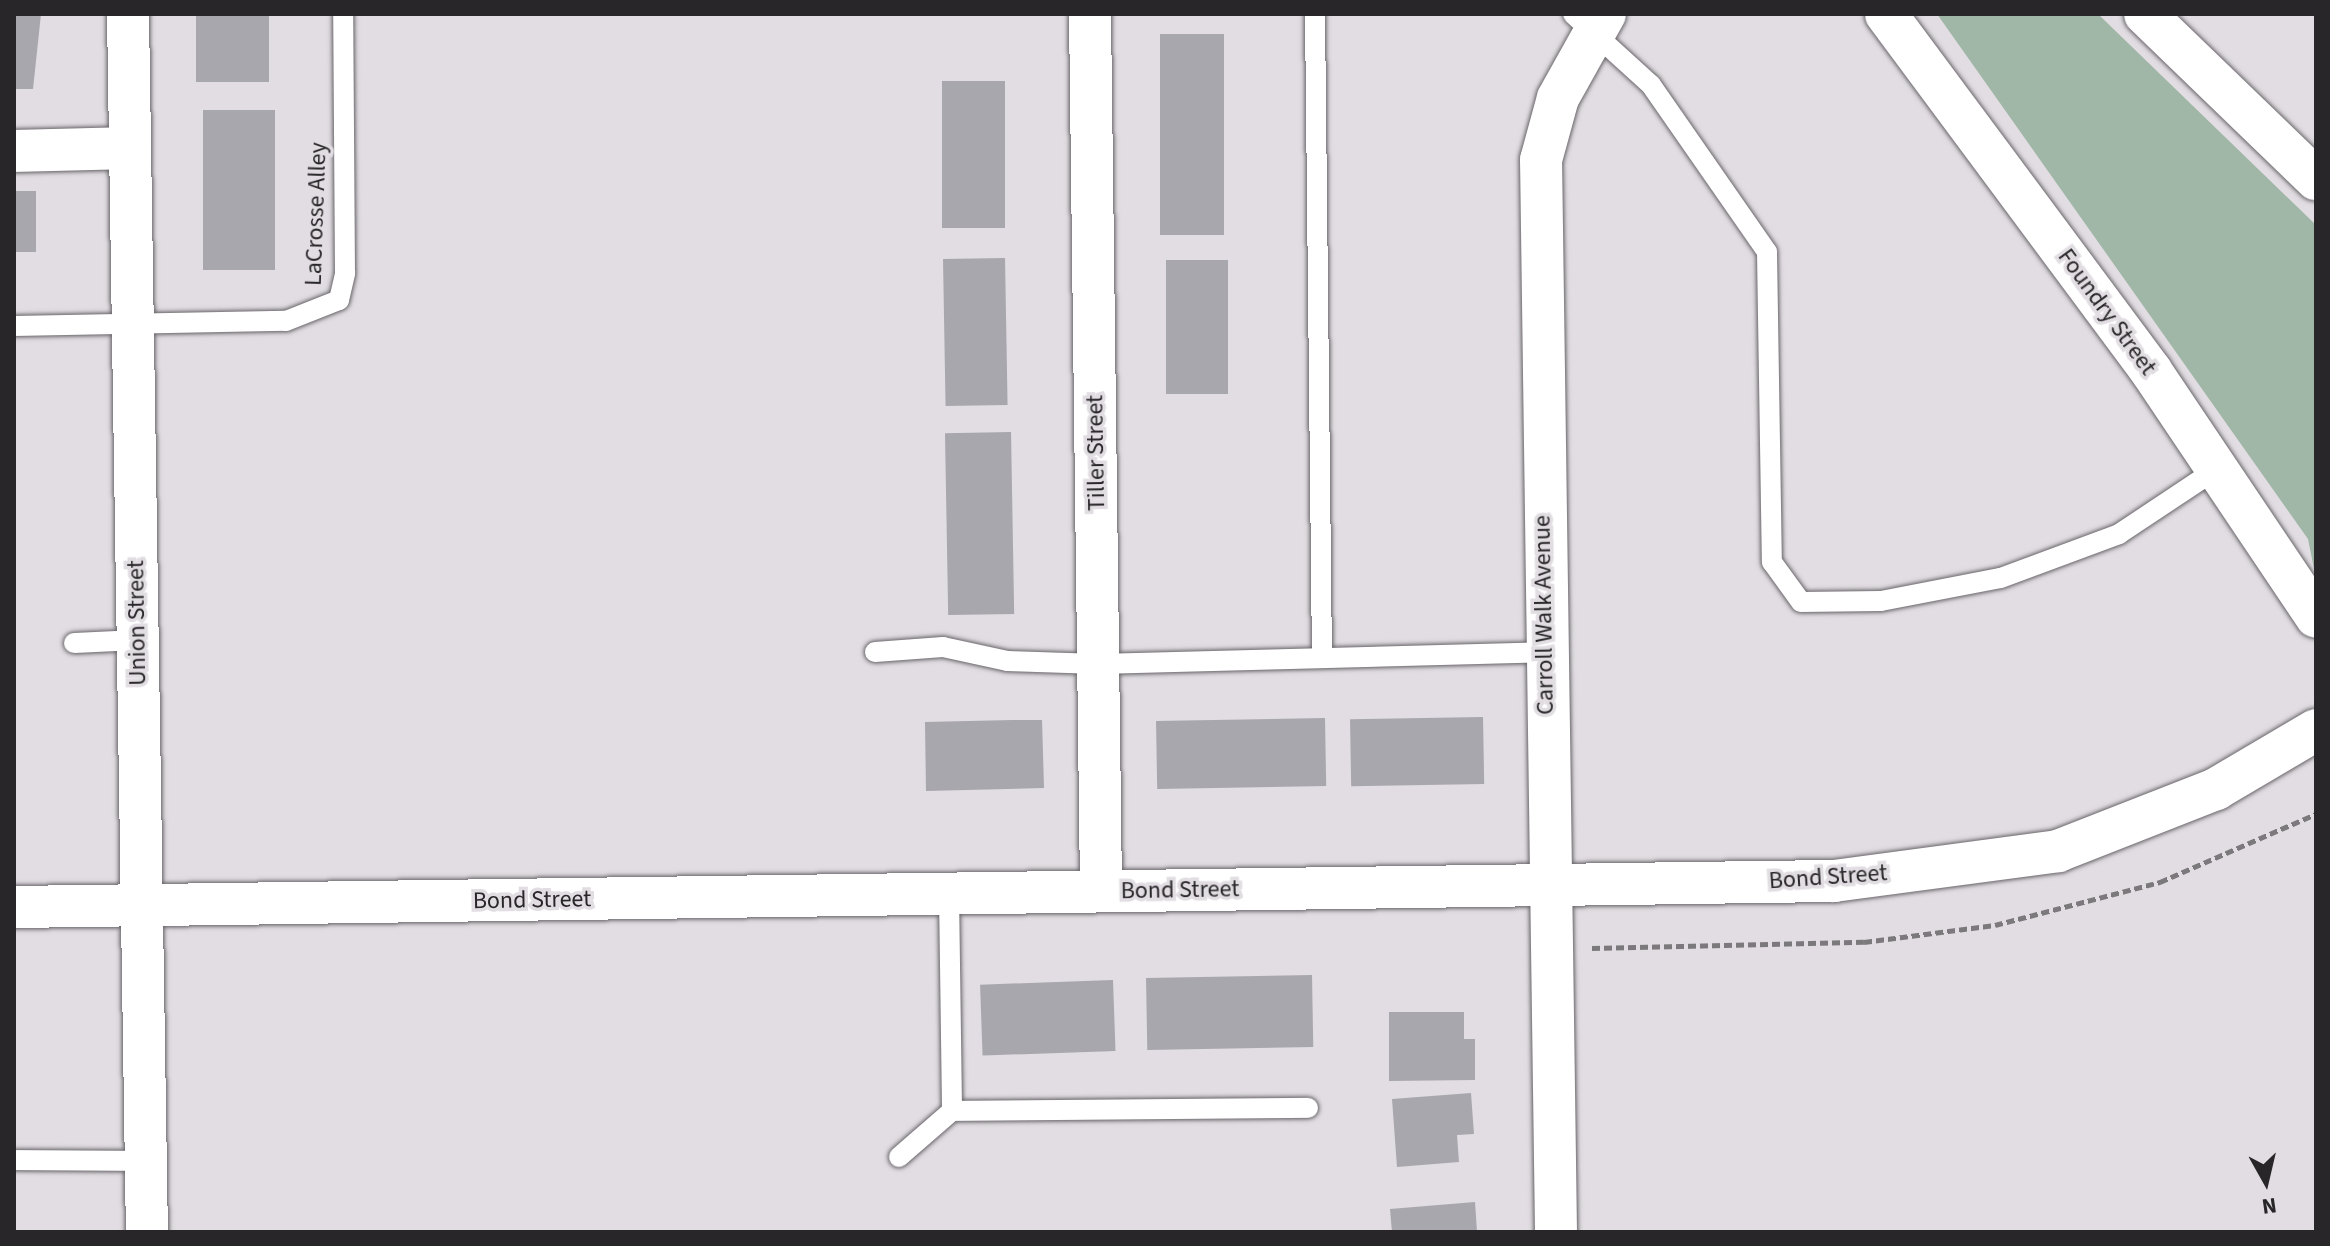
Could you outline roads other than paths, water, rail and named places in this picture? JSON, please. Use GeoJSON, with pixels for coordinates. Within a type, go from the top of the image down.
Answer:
{"type":"FeatureCollection","features":[{"type":"Feature","properties":{"kind":"street","name":"Union Street"},"geometry":{"type":"LineString","coordinates":[[128,14],[147,1232]]}},
{"type":"Feature","properties":{"kind":"street","name":"Tiller Street"},"geometry":{"type":"LineString","coordinates":[[1090,14],[1101,891]]}},
{"type":"Feature","properties":{"kind":"street","name":"Foundry Street"},"geometry":{"type":"LineString","coordinates":[[1886,14],[2217,469],[2316,617]]}},
{"type":"Feature","properties":{"kind":"street"},"geometry":{"type":"LineString","coordinates":[[2145,14],[2316,179]]}},
{"type":"Feature","properties":{"kind":"street","name":"Carroll Walk Avenue"},"geometry":{"type":"LineString","coordinates":[[1556,1232],[1545,652],[1541,160],[1590,19]]}},
{"type":"Feature","properties":{"kind":"street"},"geometry":{"type":"LineString","coordinates":[[14,151],[130,148]]}},
{"type":"Feature","properties":{"kind":"street","name":"Bond Street"},"geometry":{"type":"LineString","coordinates":[[14,907],[1834,881],[2058,851],[2216,789],[2316,730]]}},
{"type":"Feature","properties":{"kind":"lane","name":"LaCrosse Alley"},"geometry":{"type":"LineString","coordinates":[[133,325],[286,321],[339,300],[345,273],[343,14]]}},
{"type":"Feature","properties":{"kind":"lane"},"geometry":{"type":"LineString","coordinates":[[1315,14],[1322,658]]}},
{"type":"Feature","properties":{"kind":"lane"},"geometry":{"type":"LineString","coordinates":[[1590,19],[1651,85],[1767,252],[1772,562],[1801,602],[1881,601],[2001,578],[2119,534],[2217,469]]}},
{"type":"Feature","properties":{"kind":"lane"},"geometry":{"type":"LineString","coordinates":[[14,326],[133,325]]}},
{"type":"Feature","properties":{"kind":"lane"},"geometry":{"type":"LineString","coordinates":[[74,643],[138,640]]}},
{"type":"Feature","properties":{"kind":"lane"},"geometry":{"type":"LineString","coordinates":[[875,652],[943,647],[1007,661],[1098,664],[1545,652]]}},
{"type":"Feature","properties":{"kind":"lane"},"geometry":{"type":"LineString","coordinates":[[949,893],[952,1111]]}},
{"type":"Feature","properties":{"kind":"lane"},"geometry":{"type":"LineString","coordinates":[[899,1157],[952,1111],[1308,1108]]}},
{"type":"Feature","properties":{"kind":"lane"},"geometry":{"type":"LineString","coordinates":[[14,1160],[146,1161]]}}]}
